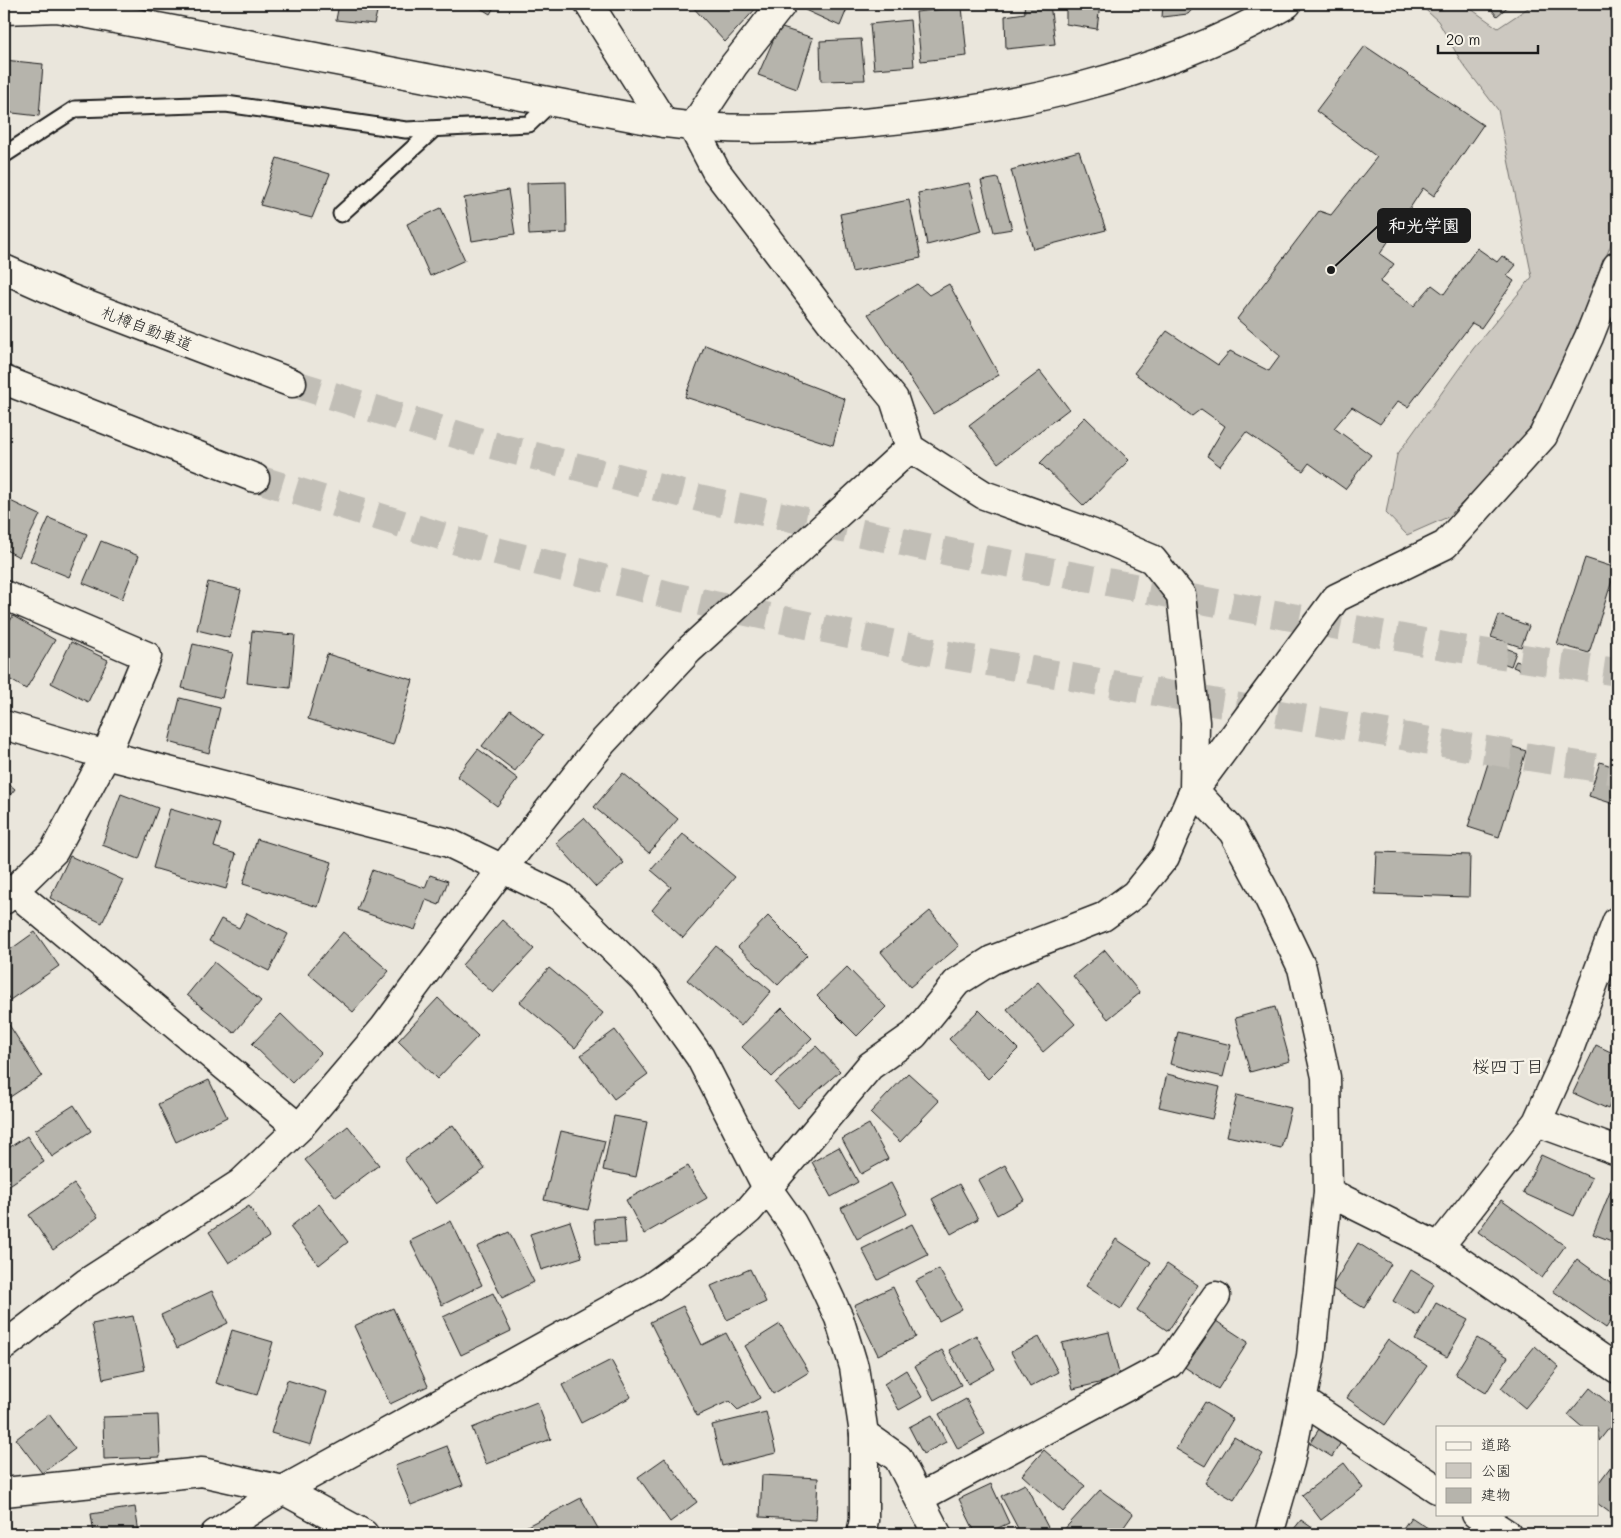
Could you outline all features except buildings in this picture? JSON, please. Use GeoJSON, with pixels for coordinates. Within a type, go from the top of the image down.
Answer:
{"type":"FeatureCollection","features":[{"type":"Feature","properties":{"kind":"main road"},"geometry":{"type":"LineString","coordinates":[[589,4],[664,123]]}},
{"type":"Feature","properties":{"kind":"main road"},"geometry":{"type":"LineString","coordinates":[[693,127],[734,65],[782,4]]}},
{"type":"Feature","properties":{"kind":"main road"},"geometry":{"type":"LineString","coordinates":[[4,10],[57,8],[664,123],[693,127],[799,129],[934,117],[1075,90],[1178,55],[1250,15],[1287,4]]}},
{"type":"Feature","properties":{"kind":"main road"},"geometry":{"type":"LineString","coordinates":[[693,127],[716,171],[837,330],[894,400],[910,448],[984,495],[1091,533],[1152,559],[1181,595],[1195,722],[1194,790],[1233,832],[1270,901],[1302,968],[1326,1077],[1328,1192],[1311,1356],[1290,1462],[1269,1534]]}},
{"type":"Feature","properties":{"kind":"main road"},"geometry":{"type":"LineString","coordinates":[[215,1534],[282,1490],[651,1287],[701,1251],[749,1210],[870,1066],[914,1035],[957,982],[992,960],[1102,917],[1135,894],[1165,857],[1194,790],[1336,598],[1445,545],[1543,436],[1589,338],[1617,266]]}},
{"type":"Feature","properties":{"kind":"main road","name":"札樽自動車道"},"geometry":{"type":"LineString","coordinates":[[4,269],[70,298],[292,383]]}},
{"type":"Feature","properties":{"kind":"main road"},"geometry":{"type":"LineString","coordinates":[[4,380],[255,478]]}},
{"type":"Feature","properties":{"kind":"main road"},"geometry":{"type":"LineString","coordinates":[[4,1346],[86,1283],[241,1183],[299,1128],[384,1028],[502,869],[602,743],[689,650],[910,448]]}},
{"type":"Feature","properties":{"kind":"main road"},"geometry":{"type":"LineString","coordinates":[[4,595],[147,656],[106,755],[54,851],[9,895],[299,1128]]}},
{"type":"Feature","properties":{"kind":"main road"},"geometry":{"type":"LineString","coordinates":[[4,725],[106,755],[449,843],[561,897],[647,982],[700,1057],[767,1188],[792,1223],[839,1318],[854,1367],[864,1434],[864,1520],[861,1534]]}},
{"type":"Feature","properties":{"kind":"main road"},"geometry":{"type":"LineString","coordinates":[[1439,1247],[1537,1122],[1567,1055],[1615,937]]}},
{"type":"Feature","properties":{"kind":"main road"},"geometry":{"type":"LineString","coordinates":[[1537,1122],[1617,1151]]}},
{"type":"Feature","properties":{"kind":"main road"},"geometry":{"type":"LineString","coordinates":[[1328,1192],[1439,1247],[1617,1369]]}},
{"type":"Feature","properties":{"kind":"main road"},"geometry":{"type":"LineString","coordinates":[[919,1498],[1018,1443],[1169,1364],[1216,1296]]}},
{"type":"Feature","properties":{"kind":"main road"},"geometry":{"type":"LineString","coordinates":[[1302,1401],[1436,1488]]}},
{"type":"Feature","properties":{"kind":"main road"},"geometry":{"type":"LineString","coordinates":[[864,1434],[898,1458],[937,1534]]}},
{"type":"Feature","properties":{"kind":"main road"},"geometry":{"type":"LineString","coordinates":[[4,1492],[202,1472],[282,1490],[364,1534]]}},
{"type":"Feature","properties":{"kind":"main road"},"geometry":{"type":"LineString","coordinates":[[1479,1516],[1507,1534]]}},
{"type":"Feature","properties":{"kind":"lane"},"geometry":{"type":"LineString","coordinates":[[4,155],[75,109],[226,104],[406,130],[529,124],[552,102]]}},
{"type":"Feature","properties":{"kind":"lane"},"geometry":{"type":"LineString","coordinates":[[341,214],[434,128]]}},
{"type":"Feature","properties":{"kind":"green space"},"geometry":{"type":"Polygon","coordinates":[[[1419,4],[1464,4],[1498,28],[1534,4],[1617,4],[1617,222],[1610,247],[1560,368],[1523,442],[1448,517],[1407,535],[1386,513],[1397,455],[1473,349],[1532,277],[1498,110],[1462,63],[1438,21],[1419,4]]]}},
{"type":"Feature","properties":{"kind":"tunnel"},"geometry":{"type":"LineString","coordinates":[[292,383],[484,443],[703,499],[959,554],[1455,648],[1617,672]]}},
{"type":"Feature","properties":{"kind":"tunnel"},"geometry":{"type":"LineString","coordinates":[[255,478],[457,541],[677,597],[937,653],[1436,742],[1617,771]]}},
{"type":"Feature","properties":{"kind":"place","name":"和光学園"},"geometry":{"type":"Point","coordinates":[1331,270]}},
{"type":"Feature","properties":{"kind":"district","name":"桜四丁目"},"geometry":{"type":"Point","coordinates":[1508,1067]}}]}
